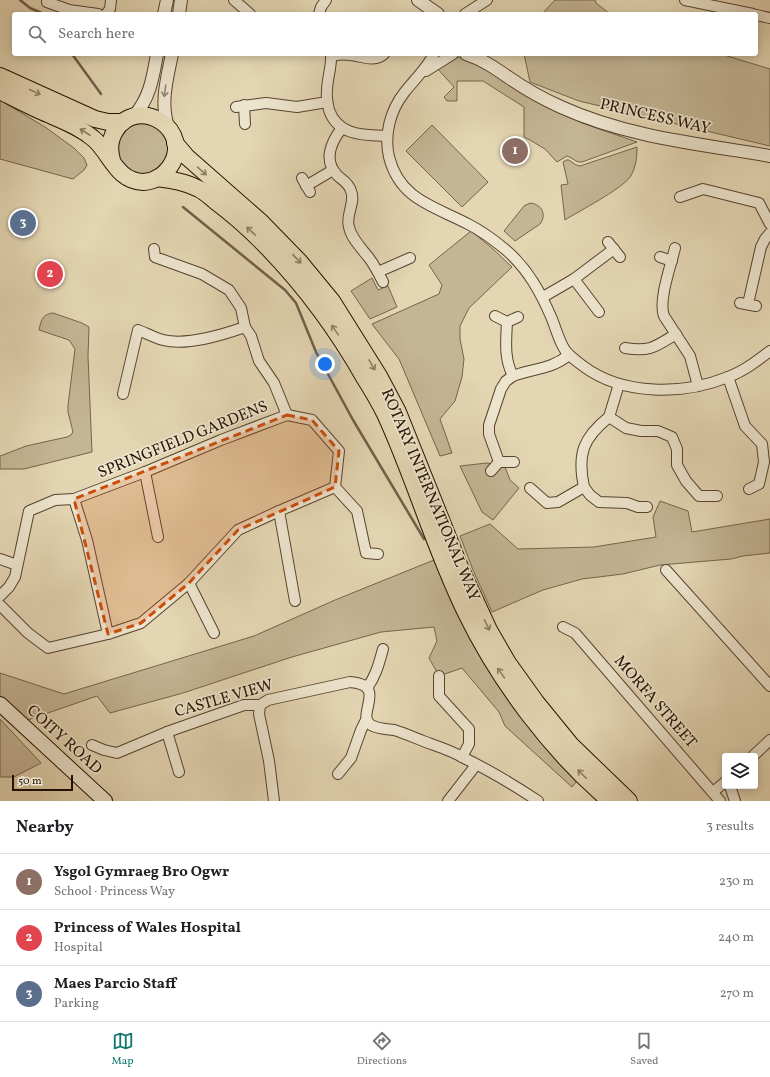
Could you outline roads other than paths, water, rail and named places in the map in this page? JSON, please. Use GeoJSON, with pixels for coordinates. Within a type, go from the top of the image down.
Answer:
{"type":"FeatureCollection","features":[{"type":"Feature","properties":{"kind":"main road"},"geometry":{"type":"LineString","coordinates":[[0,76],[92,118],[108,122],[144,115],[162,121],[173,135],[175,143],[176,153],[172,164],[166,172],[157,178],[145,182],[128,178],[120,173],[112,160],[88,134],[0,92]]}},
{"type":"Feature","properties":{"kind":"main road"},"geometry":{"type":"LineString","coordinates":[[112,160],[110,143],[112,135],[117,128],[128,119]]}},
{"type":"Feature","properties":{"kind":"main road","name":"ROTARY INTERNATIONAL WAY"},"geometry":{"type":"LineString","coordinates":[[175,143],[196,166],[261,222],[299,261],[332,301],[375,370],[398,412],[457,561],[493,636],[508,663],[536,702],[571,745],[629,801]]}},
{"type":"Feature","properties":{"kind":"main road","name":"ROTARY INTERNATIONAL WAY"},"geometry":{"type":"LineString","coordinates":[[157,178],[174,180],[200,189],[252,231],[311,295],[348,348],[384,413],[466,612],[496,666],[527,711],[562,754],[610,801]]}},
{"type":"Feature","properties":{"kind":"main road","name":"COITY ROAD"},"geometry":{"type":"LineString","coordinates":[[0,704],[105,801]]}},
{"type":"Feature","properties":{"kind":"street"},"geometry":{"type":"LineString","coordinates":[[47,0],[47,2],[69,10],[84,12]]}},
{"type":"Feature","properties":{"kind":"street"},"geometry":{"type":"LineString","coordinates":[[108,12],[110,10],[111,0]]}},
{"type":"Feature","properties":{"kind":"street"},"geometry":{"type":"LineString","coordinates":[[164,12],[167,0]]}},
{"type":"Feature","properties":{"kind":"street"},"geometry":{"type":"LineString","coordinates":[[179,12],[181,0]]}},
{"type":"Feature","properties":{"kind":"street"},"geometry":{"type":"LineString","coordinates":[[234,0],[248,12]]}},
{"type":"Feature","properties":{"kind":"street"},"geometry":{"type":"LineString","coordinates":[[320,12],[326,0]]}},
{"type":"Feature","properties":{"kind":"street"},"geometry":{"type":"LineString","coordinates":[[418,0],[425,12]]}},
{"type":"Feature","properties":{"kind":"street"},"geometry":{"type":"LineString","coordinates":[[418,0],[435,12]]}},
{"type":"Feature","properties":{"kind":"street"},"geometry":{"type":"LineString","coordinates":[[467,12],[487,0]]}},
{"type":"Feature","properties":{"kind":"street"},"geometry":{"type":"LineString","coordinates":[[479,12],[487,0]]}},
{"type":"Feature","properties":{"kind":"street"},"geometry":{"type":"LineString","coordinates":[[685,0],[743,12]]}},
{"type":"Feature","properties":{"kind":"street"},"geometry":{"type":"LineString","coordinates":[[758,15],[770,18]]}},
{"type":"Feature","properties":{"kind":"street"},"geometry":{"type":"LineString","coordinates":[[128,119],[143,104],[150,90],[157,56]]}},
{"type":"Feature","properties":{"kind":"street"},"geometry":{"type":"LineString","coordinates":[[168,127],[164,103],[172,56]]}},
{"type":"Feature","properties":{"kind":"street"},"geometry":{"type":"LineString","coordinates":[[331,56],[327,102],[332,116],[337,124],[353,133],[387,136]]}},
{"type":"Feature","properties":{"kind":"street"},"geometry":{"type":"LineString","coordinates":[[352,56],[372,59],[381,56]]}},
{"type":"Feature","properties":{"kind":"street"},"geometry":{"type":"LineString","coordinates":[[433,56],[422,73],[403,93],[394,108],[387,136],[389,156],[395,174],[407,190],[422,202],[472,226],[499,245],[515,259],[543,297],[560,341],[569,355],[594,374],[619,384],[651,390],[698,386],[728,377],[750,366],[770,351]]}},
{"type":"Feature","properties":{"kind":"street"},"geometry":{"type":"LineString","coordinates":[[422,73],[450,56]]}},
{"type":"Feature","properties":{"kind":"street","name":"PRINCESS WAY"},"geometry":{"type":"LineString","coordinates":[[471,56],[497,69],[524,87],[561,107],[615,127],[659,137],[770,156]]}},
{"type":"Feature","properties":{"kind":"street","name":"PRINCESS WAY"},"geometry":{"type":"LineString","coordinates":[[487,56],[497,69]]}},
{"type":"Feature","properties":{"kind":"street"},"geometry":{"type":"LineString","coordinates":[[245,124],[240,106],[266,103],[297,107],[327,102]]}},
{"type":"Feature","properties":{"kind":"street"},"geometry":{"type":"LineString","coordinates":[[342,128],[332,142],[329,151],[330,159],[333,170],[349,186],[352,196],[348,222],[350,232],[378,272],[383,282]]}},
{"type":"Feature","properties":{"kind":"street"},"geometry":{"type":"LineString","coordinates":[[306,185],[333,170]]}},
{"type":"Feature","properties":{"kind":"street"},"geometry":{"type":"LineString","coordinates":[[680,197],[703,189],[759,203],[770,224]]}},
{"type":"Feature","properties":{"kind":"street"},"geometry":{"type":"LineString","coordinates":[[748,304],[761,247],[770,233]]}},
{"type":"Feature","properties":{"kind":"street"},"geometry":{"type":"LineString","coordinates":[[675,248],[662,300],[662,311],[690,356],[698,386]]}},
{"type":"Feature","properties":{"kind":"street"},"geometry":{"type":"LineString","coordinates":[[154,249],[155,257],[202,274],[229,290],[241,308],[245,327],[251,336],[259,361],[274,383],[287,415]]}},
{"type":"Feature","properties":{"kind":"street"},"geometry":{"type":"LineString","coordinates":[[543,297],[574,279],[614,250]]}},
{"type":"Feature","properties":{"kind":"street"},"geometry":{"type":"LineString","coordinates":[[660,257],[672,261]]}},
{"type":"Feature","properties":{"kind":"street"},"geometry":{"type":"LineString","coordinates":[[378,272],[410,258]]}},
{"type":"Feature","properties":{"kind":"street"},"geometry":{"type":"LineString","coordinates":[[574,279],[592,308]]}},
{"type":"Feature","properties":{"kind":"street"},"geometry":{"type":"LineString","coordinates":[[496,316],[507,322],[518,318]]}},
{"type":"Feature","properties":{"kind":"street"},"geometry":{"type":"LineString","coordinates":[[507,322],[506,354],[513,376]]}},
{"type":"Feature","properties":{"kind":"street"},"geometry":{"type":"LineString","coordinates":[[123,394],[138,330],[164,340],[185,341],[208,338],[245,327]]}},
{"type":"Feature","properties":{"kind":"street"},"geometry":{"type":"LineString","coordinates":[[625,348],[640,351],[660,344],[676,334]]}},
{"type":"Feature","properties":{"kind":"street"},"geometry":{"type":"LineString","coordinates":[[499,462],[489,434],[489,424],[501,389],[506,381],[513,376],[549,367],[569,355]]}},
{"type":"Feature","properties":{"kind":"street"},"geometry":{"type":"LineString","coordinates":[[728,377],[744,426],[762,444],[764,462],[759,484],[749,489]]}},
{"type":"Feature","properties":{"kind":"street"},"geometry":{"type":"LineString","coordinates":[[619,384],[608,416],[590,434],[584,446],[581,459],[581,473],[584,487],[590,495],[599,502],[627,503],[638,507],[648,507]]}},
{"type":"Feature","properties":{"kind":"street","name":"SPRINGFIELD GARDENS"},"geometry":{"type":"LineString","coordinates":[[17,565],[29,511],[55,500],[74,499],[287,415],[312,420],[339,451],[335,487]]}},
{"type":"Feature","properties":{"kind":"street"},"geometry":{"type":"LineString","coordinates":[[608,416],[626,428],[641,431],[658,431],[672,437],[677,449],[677,465],[686,481],[699,496],[717,496]]}},
{"type":"Feature","properties":{"kind":"street"},"geometry":{"type":"LineString","coordinates":[[491,470],[499,462],[514,462]]}},
{"type":"Feature","properties":{"kind":"street"},"geometry":{"type":"LineString","coordinates":[[145,472],[158,537]]}},
{"type":"Feature","properties":{"kind":"street"},"geometry":{"type":"LineString","coordinates":[[0,605],[28,633],[48,648],[108,634],[141,623],[189,583],[238,530],[335,487],[357,511],[366,553],[378,554]]}},
{"type":"Feature","properties":{"kind":"street"},"geometry":{"type":"LineString","coordinates":[[530,488],[548,503],[558,502],[584,487]]}},
{"type":"Feature","properties":{"kind":"street"},"geometry":{"type":"LineString","coordinates":[[74,499],[87,540],[108,634]]}},
{"type":"Feature","properties":{"kind":"street"},"geometry":{"type":"LineString","coordinates":[[279,511],[295,601]]}},
{"type":"Feature","properties":{"kind":"street"},"geometry":{"type":"LineString","coordinates":[[0,559],[17,565],[15,577],[10,587],[0,596]]}},
{"type":"Feature","properties":{"kind":"street"},"geometry":{"type":"LineString","coordinates":[[666,570],[770,686]]}},
{"type":"Feature","properties":{"kind":"street"},"geometry":{"type":"LineString","coordinates":[[189,583],[214,633]]}},
{"type":"Feature","properties":{"kind":"street","name":"MORFA STREET"},"geometry":{"type":"LineString","coordinates":[[564,626],[575,633],[720,801]]}},
{"type":"Feature","properties":{"kind":"street"},"geometry":{"type":"LineString","coordinates":[[338,774],[351,758],[366,720],[370,699],[367,688],[375,675],[383,649]]}},
{"type":"Feature","properties":{"kind":"street"},"geometry":{"type":"LineString","coordinates":[[438,676],[439,696],[469,729],[469,744],[462,757]]}},
{"type":"Feature","properties":{"kind":"street","name":"CASTLE VIEW"},"geometry":{"type":"LineString","coordinates":[[92,745],[117,753],[167,732],[244,705],[260,705],[268,700],[350,682],[362,684],[367,688]]}},
{"type":"Feature","properties":{"kind":"street"},"geometry":{"type":"LineString","coordinates":[[260,705],[259,714],[269,761],[274,801]]}},
{"type":"Feature","properties":{"kind":"street"},"geometry":{"type":"LineString","coordinates":[[366,720],[374,727],[395,731],[462,757],[513,784],[538,801]]}},
{"type":"Feature","properties":{"kind":"street"},"geometry":{"type":"LineString","coordinates":[[167,732],[179,772]]}},
{"type":"Feature","properties":{"kind":"street"},"geometry":{"type":"LineString","coordinates":[[756,753],[770,740]]}},
{"type":"Feature","properties":{"kind":"street"},"geometry":{"type":"LineString","coordinates":[[448,801],[476,765]]}},
{"type":"Feature","properties":{"kind":"street"},"geometry":{"type":"LineString","coordinates":[[713,792],[722,784]]}},
{"type":"Feature","properties":{"kind":"street"},"geometry":{"type":"LineString","coordinates":[[731,789],[736,801]]}},
{"type":"Feature","properties":{"kind":"waterway"},"geometry":{"type":"LineString","coordinates":[[20,0],[30,8],[39,12]]}},
{"type":"Feature","properties":{"kind":"waterway"},"geometry":{"type":"LineString","coordinates":[[73,56],[101,94]]}},
{"type":"Feature","properties":{"kind":"waterway"},"geometry":{"type":"LineString","coordinates":[[183,207],[285,290],[296,303],[316,352],[353,420],[424,539]]}},
{"type":"Feature","properties":{"kind":"place","name":"Ysgol Gymraeg Bro Ogwr"},"geometry":{"type":"Point","coordinates":[515,151]}},
{"type":"Feature","properties":{"kind":"place","name":"Maes Parcio Staff"},"geometry":{"type":"Point","coordinates":[23,223]}},
{"type":"Feature","properties":{"kind":"place","name":"Princess of Wales Hospital"},"geometry":{"type":"Point","coordinates":[50,274]}}]}
